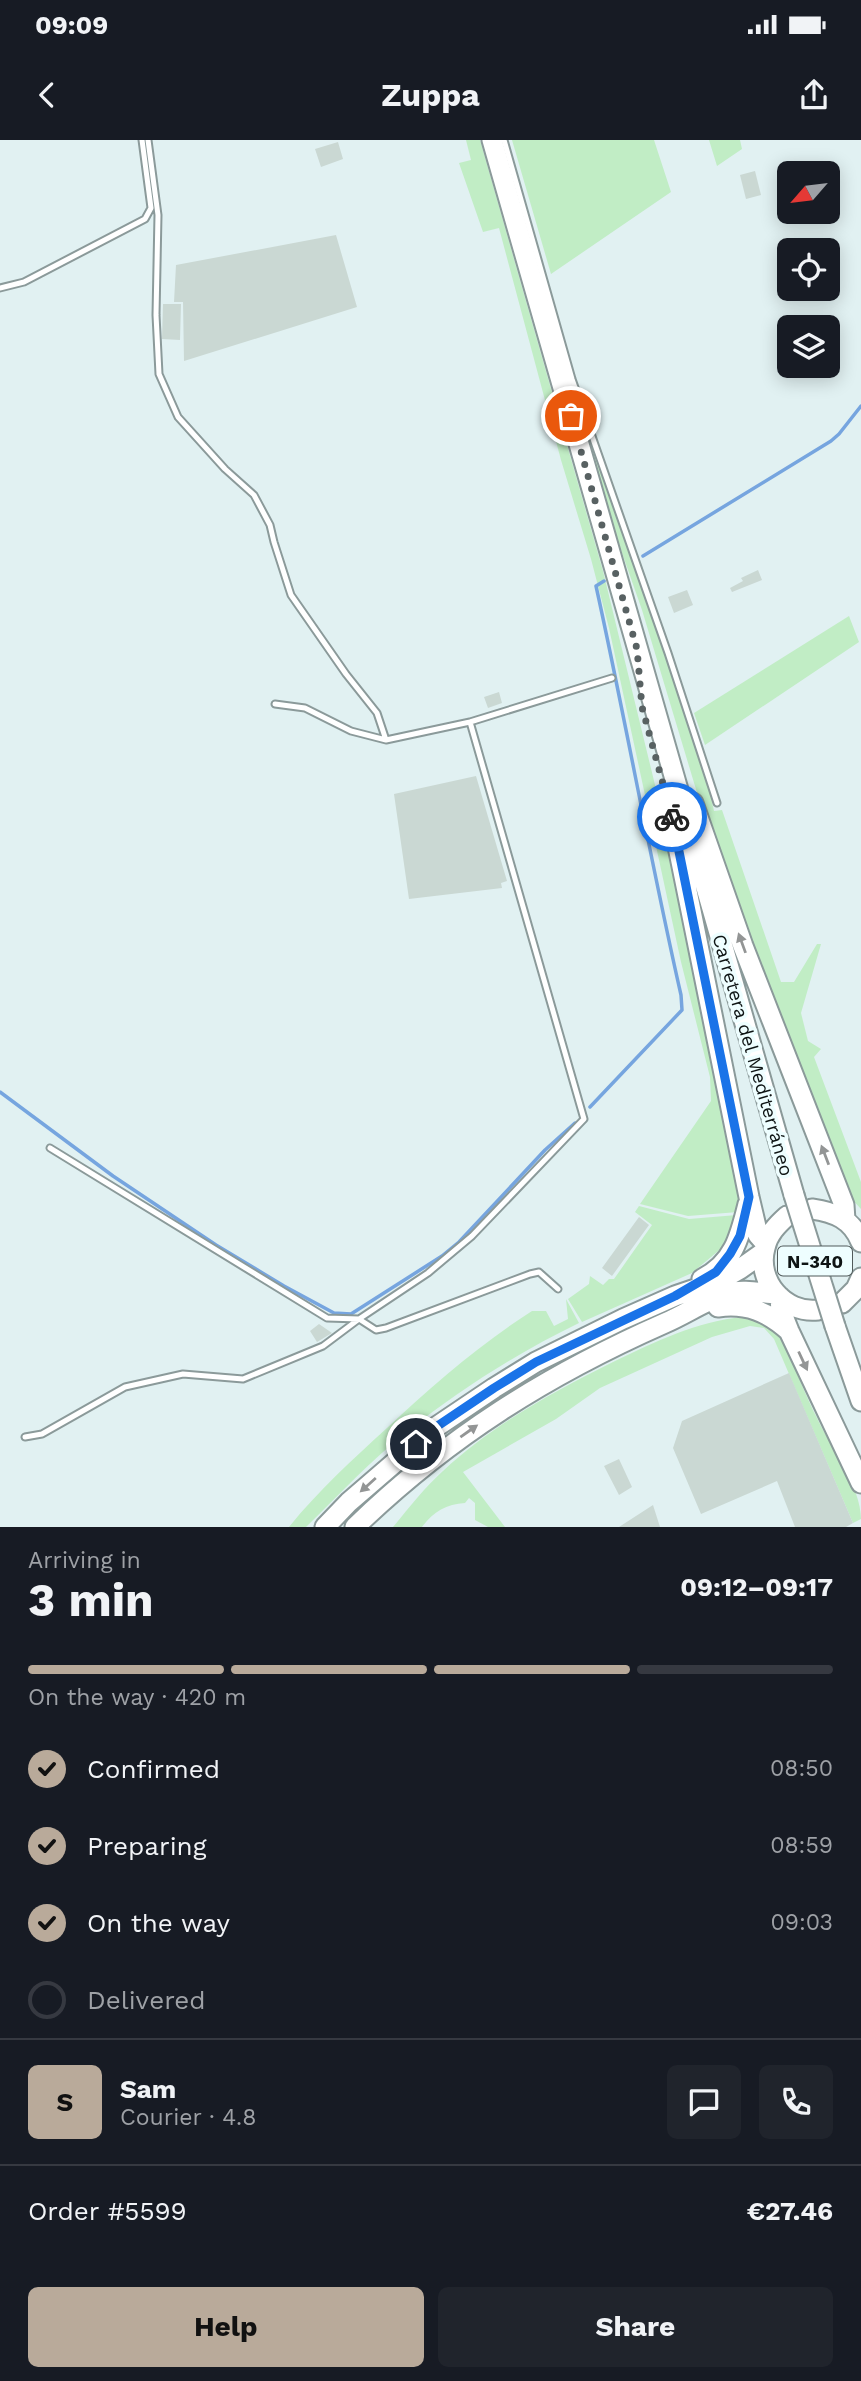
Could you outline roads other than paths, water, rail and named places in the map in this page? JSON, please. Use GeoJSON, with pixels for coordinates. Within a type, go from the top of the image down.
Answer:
{"type":"FeatureCollection","features":[{"type":"Feature","properties":{"kind":"highway","name":"Carretera del Mediterráneo"},"geometry":{"type":"LineString","coordinates":[[492,140],[794,1195],[861,1401]]}},
{"type":"Feature","properties":{"kind":"highway"},"geometry":{"type":"LineString","coordinates":[[637,649],[642,707],[677,836],[749,1197],[758,1235],[765,1248]]}},
{"type":"Feature","properties":{"kind":"highway"},"geometry":{"type":"LineString","coordinates":[[658,722],[685,780],[743,946],[855,1228]]}},
{"type":"Feature","properties":{"kind":"highway"},"geometry":{"type":"LineString","coordinates":[[325,1527],[436,1427],[494,1388],[536,1362],[675,1296],[716,1272],[740,1236],[749,1197]]}},
{"type":"Feature","properties":{"kind":"highway"},"geometry":{"type":"LineString","coordinates":[[812,1209],[831,1212],[855,1228]]}},
{"type":"Feature","properties":{"kind":"highway"},"geometry":{"type":"LineString","coordinates":[[787,1216],[773,1229],[765,1248],[764,1266],[767,1280],[778,1296],[794,1307],[818,1310]]}},
{"type":"Feature","properties":{"kind":"highway"},"geometry":{"type":"LineString","coordinates":[[675,1296],[719,1281],[740,1269],[765,1248]]}},
{"type":"Feature","properties":{"kind":"highway"},"geometry":{"type":"LineString","coordinates":[[842,1303],[856,1289],[861,1278]]}},
{"type":"Feature","properties":{"kind":"highway"},"geometry":{"type":"LineString","coordinates":[[355,1527],[416,1471],[465,1434],[578,1363],[728,1294],[778,1296]]}},
{"type":"Feature","properties":{"kind":"highway"},"geometry":{"type":"LineString","coordinates":[[778,1296],[789,1331],[861,1483]]}},
{"type":"Feature","properties":{"kind":"highway"},"geometry":{"type":"LineString","coordinates":[[690,1312],[746,1306],[765,1314],[789,1331]]}},
{"type":"Feature","properties":{"kind":"lane"},"geometry":{"type":"LineString","coordinates":[[0,288],[24,282],[145,219],[151,208],[142,140]]}},
{"type":"Feature","properties":{"kind":"lane"},"geometry":{"type":"LineString","coordinates":[[148,140],[158,215],[156,315],[159,374],[178,417],[225,469],[254,495],[271,525],[291,595],[377,713],[386,740]]}},
{"type":"Feature","properties":{"kind":"lane"},"geometry":{"type":"LineString","coordinates":[[504,140],[572,379],[672,664],[717,803]]}},
{"type":"Feature","properties":{"kind":"lane"},"geometry":{"type":"LineString","coordinates":[[275,704],[306,708],[351,730],[386,740],[470,722],[612,678]]}},
{"type":"Feature","properties":{"kind":"lane"},"geometry":{"type":"LineString","coordinates":[[25,1437],[42,1434],[125,1387],[183,1374],[243,1379],[323,1346],[428,1273],[472,1236],[584,1119],[470,722]]}},
{"type":"Feature","properties":{"kind":"lane"},"geometry":{"type":"LineString","coordinates":[[51,1148],[327,1318],[359,1319],[376,1330],[386,1328],[539,1272],[558,1289]]}},
{"type":"Feature","properties":{"kind":"waterway"},"geometry":{"type":"LineString","coordinates":[[643,556],[831,441],[861,406]]}},
{"type":"Feature","properties":{"kind":"waterway"},"geometry":{"type":"LineString","coordinates":[[590,1107],[682,1010],[596,586],[604,581]]}},
{"type":"Feature","properties":{"kind":"waterway"},"geometry":{"type":"LineString","coordinates":[[0,1092],[113,1176],[216,1245],[334,1313],[351,1314],[442,1256],[459,1242],[545,1150],[575,1123]]}}]}
